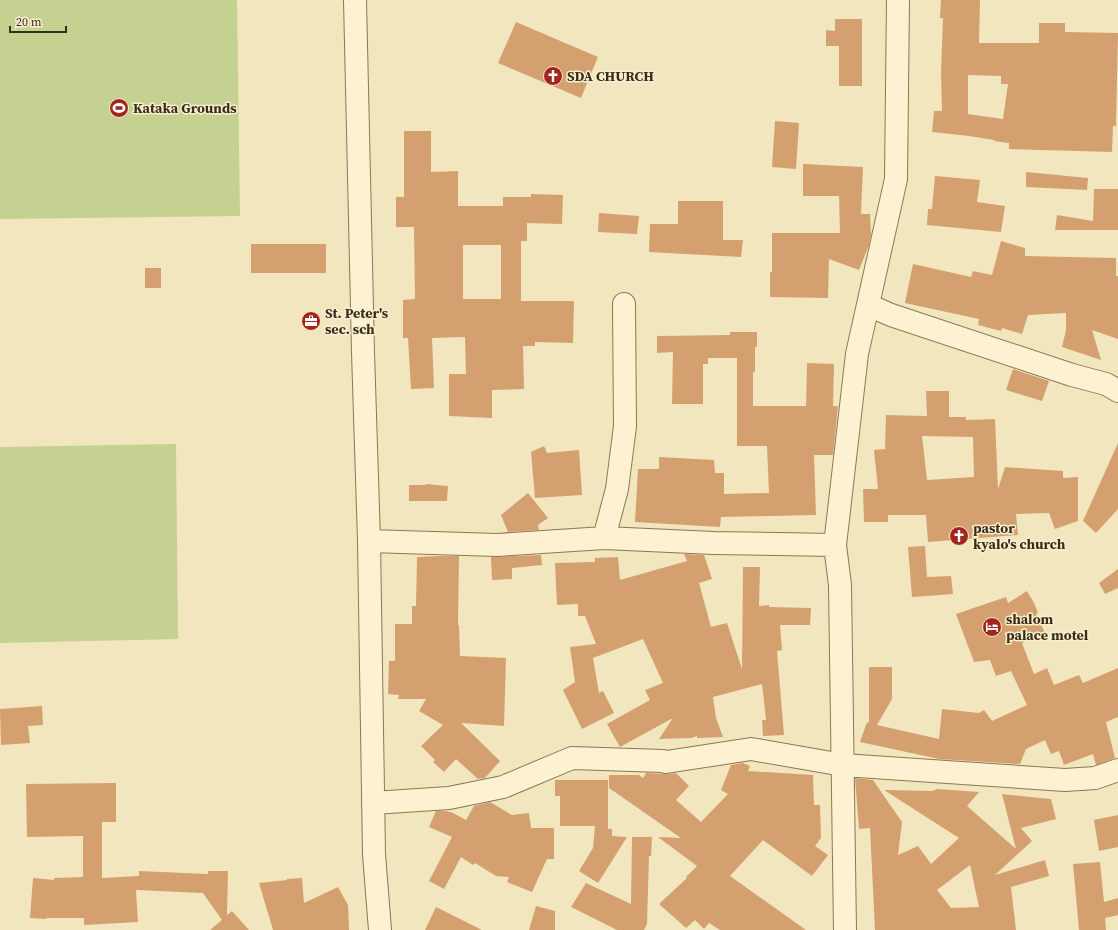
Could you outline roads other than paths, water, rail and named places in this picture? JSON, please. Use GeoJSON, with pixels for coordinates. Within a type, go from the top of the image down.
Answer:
{"type":"FeatureCollection","features":[{"type":"Feature","properties":{"kind":"street"},"geometry":{"type":"LineString","coordinates":[[355,0],[362,345],[369,541],[374,854],[380,930]]}},
{"type":"Feature","properties":{"kind":"street"},"geometry":{"type":"LineString","coordinates":[[845,930],[840,585],[835,545],[857,354],[896,179],[898,0]]}},
{"type":"Feature","properties":{"kind":"street"},"geometry":{"type":"LineString","coordinates":[[604,538],[617,489],[625,426],[624,304]]}},
{"type":"Feature","properties":{"kind":"street"},"geometry":{"type":"LineString","coordinates":[[868,304],[899,318],[1106,384],[1118,391]]}},
{"type":"Feature","properties":{"kind":"street"},"geometry":{"type":"LineString","coordinates":[[369,541],[497,545],[604,538],[714,543],[835,545]]}},
{"type":"Feature","properties":{"kind":"street"},"geometry":{"type":"LineString","coordinates":[[373,803],[449,798],[503,787],[572,758],[666,762],[751,749],[843,765],[1065,780],[1095,778],[1118,770]]}},
{"type":"Feature","properties":{"kind":"place","name":"SDA CHURCH"},"geometry":{"type":"Point","coordinates":[553,76]}},
{"type":"Feature","properties":{"kind":"place","name":"Kataka Grounds"},"geometry":{"type":"Point","coordinates":[119,108]}},
{"type":"Feature","properties":{"kind":"place","name":"St. Peter's sec. sch"},"geometry":{"type":"Point","coordinates":[311,321]}},
{"type":"Feature","properties":{"kind":"place","name":"pastor kyalo's church"},"geometry":{"type":"Point","coordinates":[959,536]}},
{"type":"Feature","properties":{"kind":"place","name":"shalom palace motel"},"geometry":{"type":"Point","coordinates":[992,627]}}]}
